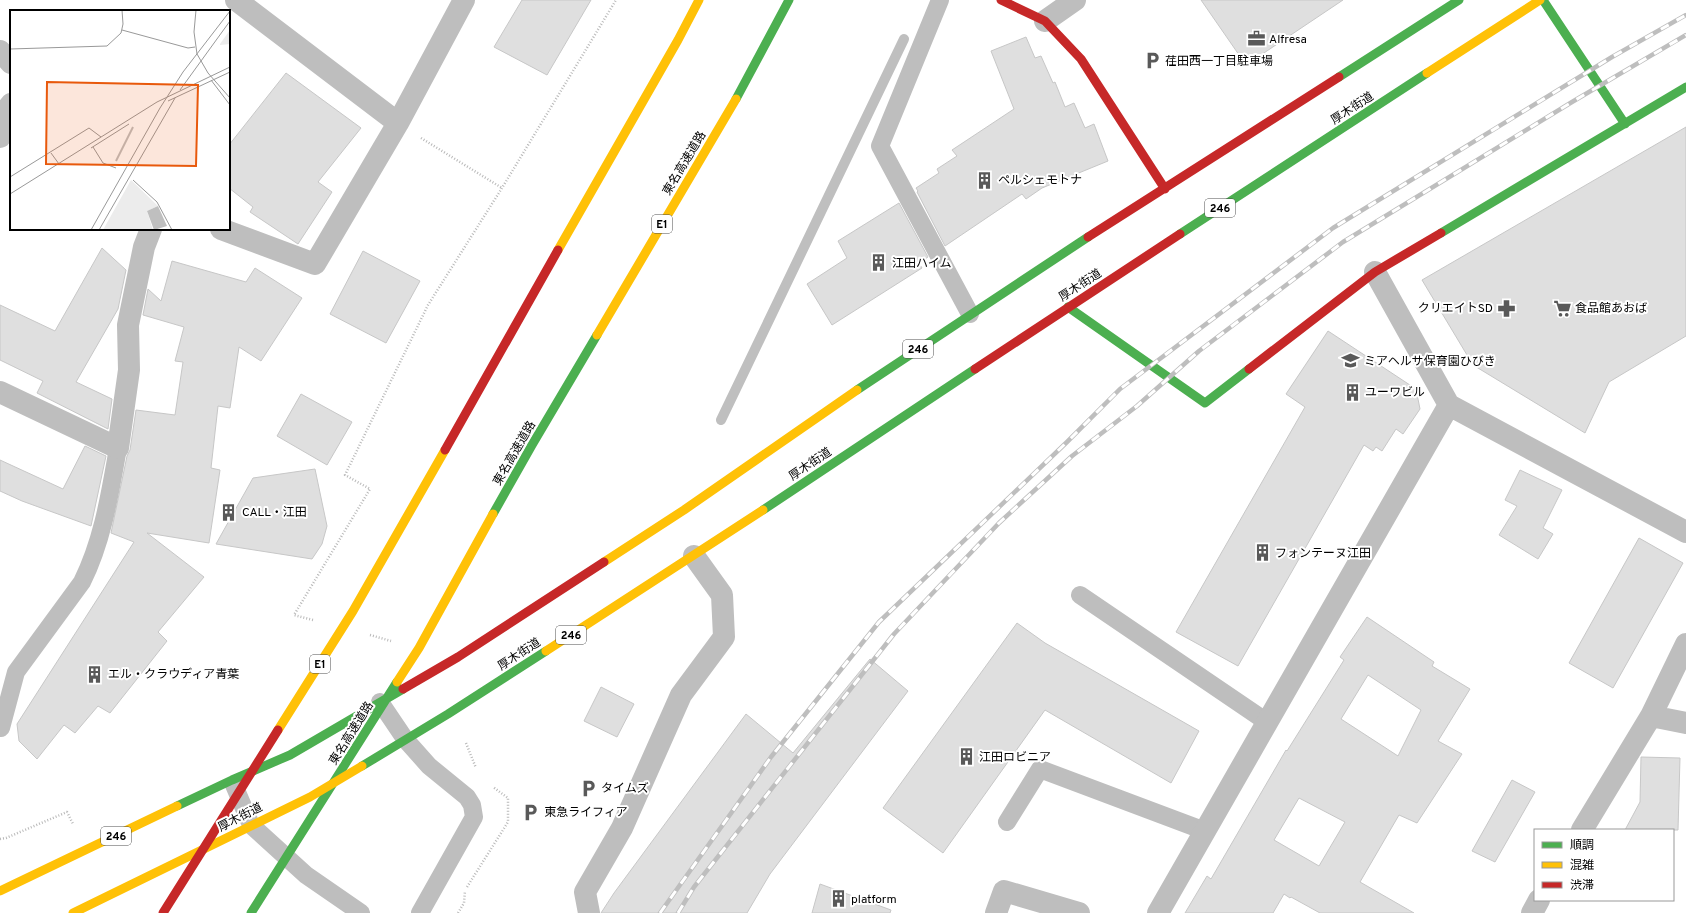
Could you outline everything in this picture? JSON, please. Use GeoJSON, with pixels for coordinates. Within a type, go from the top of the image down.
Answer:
{"type":"FeatureCollection","features":[{"type":"Feature","properties":{"kind":"main road","name":"E1"},"geometry":{"type":"LineString","coordinates":[[163,913],[353,611],[678,40],[699,0]]}},
{"type":"Feature","properties":{"kind":"main road","name":"東名高速道路"},"geometry":{"type":"LineString","coordinates":[[250,913],[419,648],[532,445],[744,85],[789,0]]}},
{"type":"Feature","properties":{"kind":"main road"},"geometry":{"type":"LineString","coordinates":[[1001,0],[1045,21],[1081,58],[1127,132],[1165,189]]}},
{"type":"Feature","properties":{"kind":"main road","name":"246"},"geometry":{"type":"LineString","coordinates":[[0,892],[232,780],[290,755],[458,657],[678,514],[882,372],[1064,252],[1165,189],[1459,0]]}},
{"type":"Feature","properties":{"kind":"main road","name":"厚木街道"},"geometry":{"type":"LineString","coordinates":[[73,913],[250,825],[310,797],[448,714],[694,556],[1068,307],[1540,0]]}},
{"type":"Feature","properties":{"kind":"main road"},"geometry":{"type":"LineString","coordinates":[[1543,0],[1625,124]]}},
{"type":"Feature","properties":{"kind":"main road"},"geometry":{"type":"LineString","coordinates":[[1068,307],[1205,403],[1376,272],[1686,87]]}},
{"type":"Feature","properties":{"kind":"street"},"geometry":{"type":"LineString","coordinates":[[236,0],[398,123]]}},
{"type":"Feature","properties":{"kind":"street"},"geometry":{"type":"LineString","coordinates":[[224,230],[315,264],[398,123],[464,0]]}},
{"type":"Feature","properties":{"kind":"street"},"geometry":{"type":"LineString","coordinates":[[1045,21],[1075,0]]}},
{"type":"Feature","properties":{"kind":"street"},"geometry":{"type":"LineString","coordinates":[[0,52],[10,62]]}},
{"type":"Feature","properties":{"kind":"street"},"geometry":{"type":"LineString","coordinates":[[0,137],[10,105]]}},
{"type":"Feature","properties":{"kind":"street"},"geometry":{"type":"LineString","coordinates":[[0,392],[118,448],[129,370],[128,325],[144,247],[151,230]]}},
{"type":"Feature","properties":{"kind":"street"},"geometry":{"type":"LineString","coordinates":[[1376,272],[1449,405],[1686,532]]}},
{"type":"Feature","properties":{"kind":"street"},"geometry":{"type":"LineString","coordinates":[[1158,913],[1449,405]]}},
{"type":"Feature","properties":{"kind":"street"},"geometry":{"type":"LineString","coordinates":[[590,913],[585,892],[622,828],[681,695],[724,637],[722,595],[694,556]]}},
{"type":"Feature","properties":{"kind":"street"},"geometry":{"type":"LineString","coordinates":[[1583,829],[1652,716],[1686,644]]}},
{"type":"Feature","properties":{"kind":"street"},"geometry":{"type":"LineString","coordinates":[[1652,716],[1686,723]]}},
{"type":"Feature","properties":{"kind":"street"},"geometry":{"type":"LineString","coordinates":[[996,913],[1004,891],[1079,913]]}},
{"type":"Feature","properties":{"kind":"street"},"geometry":{"type":"LineString","coordinates":[[1532,913],[1539,901]]}},
{"type":"Feature","properties":{"kind":"lane"},"geometry":{"type":"LineString","coordinates":[[940,0],[880,146],[970,314]]}},
{"type":"Feature","properties":{"kind":"lane"},"geometry":{"type":"LineString","coordinates":[[1,728],[16,672],[82,582],[90,566],[108,508],[118,448]]}},
{"type":"Feature","properties":{"kind":"lane"},"geometry":{"type":"LineString","coordinates":[[1080,595],[1267,722]]}},
{"type":"Feature","properties":{"kind":"lane"},"geometry":{"type":"LineString","coordinates":[[380,702],[405,739],[429,766],[466,797],[472,805],[474,817],[420,913]]}},
{"type":"Feature","properties":{"kind":"lane"},"geometry":{"type":"LineString","coordinates":[[1007,822],[1040,769],[1205,831]]}},
{"type":"Feature","properties":{"kind":"lane"},"geometry":{"type":"LineString","coordinates":[[232,780],[250,825],[306,876],[361,913]]}},
{"type":"Feature","properties":{"kind":"path"},"geometry":{"type":"LineString","coordinates":[[294,615],[370,489],[345,475],[428,305],[502,188],[616,0]]}},
{"type":"Feature","properties":{"kind":"path"},"geometry":{"type":"LineString","coordinates":[[398,123],[502,188]]}},
{"type":"Feature","properties":{"kind":"path"},"geometry":{"type":"LineString","coordinates":[[458,913],[464,903],[464,893],[508,822],[508,798]]}},
{"type":"Feature","properties":{"kind":"path"},"geometry":{"type":"LineString","coordinates":[[0,839],[6,838],[67,812],[74,827]]}},
{"type":"Feature","properties":{"kind":"building"},"geometry":{"type":"Polygon","coordinates":[[[522,0],[591,0],[547,75],[494,47],[522,0]]]}},
{"type":"Feature","properties":{"kind":"building","name":"Alfresa"},"geometry":{"type":"Polygon","coordinates":[[[1201,0],[1343,0],[1246,65],[1201,0]]]}},
{"type":"Feature","properties":{"kind":"building"},"geometry":{"type":"Polygon","coordinates":[[[1026,37],[1035,58],[1041,56],[1053,83],[1055,82],[1065,107],[1074,103],[1085,128],[1094,124],[1108,161],[1042,188],[1026,199],[1022,194],[945,246],[916,188],[939,173],[937,169],[957,156],[952,150],[1014,109],[991,51],[1026,37]]]}},
{"type":"Feature","properties":{"kind":"building"},"geometry":{"type":"Polygon","coordinates":[[[286,73],[361,128],[318,182],[332,192],[298,244],[250,212],[253,207],[230,189],[230,144],[286,73]]]}},
{"type":"Feature","properties":{"kind":"building","name":"食品館あおば"},"geometry":{"type":"Polygon","coordinates":[[[1686,127],[1686,336],[1609,382],[1585,433],[1473,365],[1422,280],[1686,127]]]}},
{"type":"Feature","properties":{"kind":"building","name":"江田ハイム"},"geometry":{"type":"Polygon","coordinates":[[[899,203],[928,257],[919,263],[922,268],[832,325],[807,284],[847,258],[838,241],[899,203]]]}},
{"type":"Feature","properties":{"kind":"building"},"geometry":{"type":"Polygon","coordinates":[[[102,248],[126,270],[118,309],[76,382],[112,399],[108,429],[37,393],[43,381],[0,360],[0,305],[55,331],[102,248]]]}},
{"type":"Feature","properties":{"kind":"building"},"geometry":{"type":"Polygon","coordinates":[[[363,251],[420,281],[386,343],[330,314],[363,251]]]}},
{"type":"Feature","properties":{"kind":"building"},"geometry":{"type":"Polygon","coordinates":[[[172,261],[246,282],[255,268],[302,298],[261,361],[239,347],[230,408],[218,406],[211,468],[220,470],[209,543],[147,533],[204,577],[158,632],[167,641],[110,713],[98,706],[75,733],[64,725],[37,759],[19,741],[17,724],[134,542],[111,533],[127,456],[130,450],[136,410],[175,415],[183,362],[175,361],[184,327],[143,315],[148,289],[161,301],[172,261]]]}},
{"type":"Feature","properties":{"kind":"building"},"geometry":{"type":"Polygon","coordinates":[[[1328,331],[1416,389],[1420,409],[1403,434],[1396,429],[1382,451],[1376,447],[1373,451],[1364,445],[1238,666],[1176,632],[1305,407],[1286,394],[1328,331]]]}},
{"type":"Feature","properties":{"kind":"building"},"geometry":{"type":"Polygon","coordinates":[[[301,394],[352,422],[327,465],[277,436],[301,394]]]}},
{"type":"Feature","properties":{"kind":"building"},"geometry":{"type":"Polygon","coordinates":[[[85,446],[106,456],[91,526],[22,501],[0,491],[0,460],[63,489],[85,446]]]}},
{"type":"Feature","properties":{"kind":"building"},"geometry":{"type":"Polygon","coordinates":[[[315,469],[327,526],[322,544],[312,559],[216,544],[253,478],[315,469]]]}},
{"type":"Feature","properties":{"kind":"building"},"geometry":{"type":"Polygon","coordinates":[[[1520,470],[1562,490],[1543,528],[1553,534],[1538,559],[1499,535],[1517,506],[1505,500],[1520,470]]]}},
{"type":"Feature","properties":{"kind":"building"},"geometry":{"type":"Polygon","coordinates":[[[1639,538],[1683,563],[1613,688],[1569,663],[1639,538]]]}},
{"type":"Feature","properties":{"kind":"building"},"geometry":{"type":"Polygon","coordinates":[[[1367,617],[1434,662],[1432,666],[1470,689],[1438,741],[1462,754],[1417,823],[1399,815],[1360,882],[1414,913],[1320,913],[1284,894],[1273,913],[1185,913],[1207,876],[1211,879],[1286,750],[1287,751],[1344,660],[1340,657],[1367,617]],[[1368,675],[1341,719],[1398,756],[1421,710],[1368,675]],[[1299,798],[1274,840],[1319,866],[1345,822],[1299,798]]]}},
{"type":"Feature","properties":{"kind":"building","name":"江田ロビニア"},"geometry":{"type":"Polygon","coordinates":[[[1017,623],[1045,643],[1199,731],[1171,783],[1045,710],[943,853],[883,808],[1017,623]]]}},
{"type":"Feature","properties":{"kind":"building"},"geometry":{"type":"Polygon","coordinates":[[[870,659],[908,691],[770,874],[747,913],[601,913],[614,893],[746,714],[793,753],[870,659]]]}},
{"type":"Feature","properties":{"kind":"building"},"geometry":{"type":"Polygon","coordinates":[[[601,687],[634,704],[617,737],[584,721],[601,687]]]}},
{"type":"Feature","properties":{"kind":"building"},"geometry":{"type":"Polygon","coordinates":[[[1641,757],[1680,758],[1678,830],[1626,829],[1640,802],[1641,757]]]}},
{"type":"Feature","properties":{"kind":"building"},"geometry":{"type":"Polygon","coordinates":[[[1512,780],[1535,792],[1495,862],[1472,851],[1512,780]]]}},
{"type":"Feature","properties":{"kind":"building","name":"platform"},"geometry":{"type":"Polygon","coordinates":[[[820,884],[891,910],[890,913],[812,913],[820,884]]]}},
{"type":"Feature","properties":{"kind":"waterway"},"geometry":{"type":"LineString","coordinates":[[721,420],[904,39]]}},
{"type":"Feature","properties":{"kind":"railway"},"geometry":{"type":"LineString","coordinates":[[660,913],[771,757],[879,622],[1067,442],[1120,389],[1333,228],[1612,57],[1686,15]]}},
{"type":"Feature","properties":{"kind":"railway"},"geometry":{"type":"LineString","coordinates":[[678,913],[694,887],[894,634],[999,523],[1072,456],[1137,406],[1199,351],[1343,242],[1572,102],[1686,35]]}},
{"type":"Feature","properties":{"kind":"traffic: fast"},"geometry":{"type":"LineString","coordinates":[[736,99],[789,0]]}},
{"type":"Feature","properties":{"kind":"traffic: fast"},"geometry":{"type":"LineString","coordinates":[[1339,77],[1459,0]]}},
{"type":"Feature","properties":{"kind":"traffic: fast"},"geometry":{"type":"LineString","coordinates":[[1543,0],[1625,124]]}},
{"type":"Feature","properties":{"kind":"traffic: fast"},"geometry":{"type":"LineString","coordinates":[[1180,234],[1427,73]]}},
{"type":"Feature","properties":{"kind":"traffic: fast"},"geometry":{"type":"LineString","coordinates":[[1441,233],[1686,87]]}},
{"type":"Feature","properties":{"kind":"traffic: fast"},"geometry":{"type":"LineString","coordinates":[[857,390],[1088,237]]}},
{"type":"Feature","properties":{"kind":"traffic: fast"},"geometry":{"type":"LineString","coordinates":[[1068,307],[1205,403],[1249,369]]}},
{"type":"Feature","properties":{"kind":"traffic: fast"},"geometry":{"type":"LineString","coordinates":[[493,514],[597,335]]}},
{"type":"Feature","properties":{"kind":"traffic: fast"},"geometry":{"type":"LineString","coordinates":[[763,510],[975,369]]}},
{"type":"Feature","properties":{"kind":"traffic: fast"},"geometry":{"type":"LineString","coordinates":[[362,766],[448,714],[546,651]]}},
{"type":"Feature","properties":{"kind":"traffic: fast"},"geometry":{"type":"LineString","coordinates":[[251,913],[397,682]]}},
{"type":"Feature","properties":{"kind":"traffic: fast"},"geometry":{"type":"LineString","coordinates":[[177,806],[290,755],[403,689]]}},
{"type":"Feature","properties":{"kind":"traffic: slow"},"geometry":{"type":"LineString","coordinates":[[558,250],[678,40],[699,0]]}},
{"type":"Feature","properties":{"kind":"traffic: slow"},"geometry":{"type":"LineString","coordinates":[[1427,73],[1540,0]]}},
{"type":"Feature","properties":{"kind":"traffic: slow"},"geometry":{"type":"LineString","coordinates":[[597,335],[736,99]]}},
{"type":"Feature","properties":{"kind":"traffic: slow"},"geometry":{"type":"LineString","coordinates":[[604,562],[684,510],[857,390]]}},
{"type":"Feature","properties":{"kind":"traffic: slow"},"geometry":{"type":"LineString","coordinates":[[278,730],[353,611],[445,450]]}},
{"type":"Feature","properties":{"kind":"traffic: slow"},"geometry":{"type":"LineString","coordinates":[[546,651],[763,510]]}},
{"type":"Feature","properties":{"kind":"traffic: slow"},"geometry":{"type":"LineString","coordinates":[[397,682],[419,648],[493,514]]}},
{"type":"Feature","properties":{"kind":"traffic: slow"},"geometry":{"type":"LineString","coordinates":[[73,913],[310,797],[362,766]]}},
{"type":"Feature","properties":{"kind":"traffic: slow"},"geometry":{"type":"LineString","coordinates":[[0,891],[177,806]]}},
{"type":"Feature","properties":{"kind":"traffic: jam"},"geometry":{"type":"LineString","coordinates":[[1001,0],[1045,21],[1081,59],[1165,189]]}},
{"type":"Feature","properties":{"kind":"traffic: jam"},"geometry":{"type":"LineString","coordinates":[[1088,237],[1339,77]]}},
{"type":"Feature","properties":{"kind":"traffic: jam"},"geometry":{"type":"LineString","coordinates":[[1249,369],[1375,272],[1441,233]]}},
{"type":"Feature","properties":{"kind":"traffic: jam"},"geometry":{"type":"LineString","coordinates":[[975,369],[1180,234]]}},
{"type":"Feature","properties":{"kind":"traffic: jam"},"geometry":{"type":"LineString","coordinates":[[445,450],[558,250]]}},
{"type":"Feature","properties":{"kind":"traffic: jam"},"geometry":{"type":"LineString","coordinates":[[403,689],[458,657],[604,562]]}},
{"type":"Feature","properties":{"kind":"traffic: jam"},"geometry":{"type":"LineString","coordinates":[[163,913],[278,730]]}},
{"type":"Feature","properties":{"kind":"place","name":"Alfresa"},"geometry":{"type":"Point","coordinates":[1256,39]}},
{"type":"Feature","properties":{"kind":"place","name":"荏田西一丁目駐車場"},"geometry":{"type":"Point","coordinates":[1152,61]}},
{"type":"Feature","properties":{"kind":"place","name":"ペルシェモトナ"},"geometry":{"type":"Point","coordinates":[985,180]}},
{"type":"Feature","properties":{"kind":"place","name":"江田ハイム"},"geometry":{"type":"Point","coordinates":[879,263]}},
{"type":"Feature","properties":{"kind":"place","name":"クリエイトSD"},"geometry":{"type":"Point","coordinates":[1506,308]}},
{"type":"Feature","properties":{"kind":"place","name":"食品館あおば"},"geometry":{"type":"Point","coordinates":[1562,308]}},
{"type":"Feature","properties":{"kind":"place","name":"ミアヘルサ保育園ひびき"},"geometry":{"type":"Point","coordinates":[1351,361]}},
{"type":"Feature","properties":{"kind":"place","name":"ユーワビル"},"geometry":{"type":"Point","coordinates":[1352,392]}},
{"type":"Feature","properties":{"kind":"place","name":"CALL・江田"},"geometry":{"type":"Point","coordinates":[229,512]}},
{"type":"Feature","properties":{"kind":"place","name":"フォンテーヌ江田"},"geometry":{"type":"Point","coordinates":[1262,553]}},
{"type":"Feature","properties":{"kind":"place","name":"エル・クラウディア青葉"},"geometry":{"type":"Point","coordinates":[95,674]}},
{"type":"Feature","properties":{"kind":"place","name":"江田ロビニア"},"geometry":{"type":"Point","coordinates":[966,757]}},
{"type":"Feature","properties":{"kind":"place","name":"タイムズ"},"geometry":{"type":"Point","coordinates":[588,788]}},
{"type":"Feature","properties":{"kind":"place","name":"東急ライフィア"},"geometry":{"type":"Point","coordinates":[531,812]}},
{"type":"Feature","properties":{"kind":"place","name":"platform"},"geometry":{"type":"Point","coordinates":[838,899]}}]}
